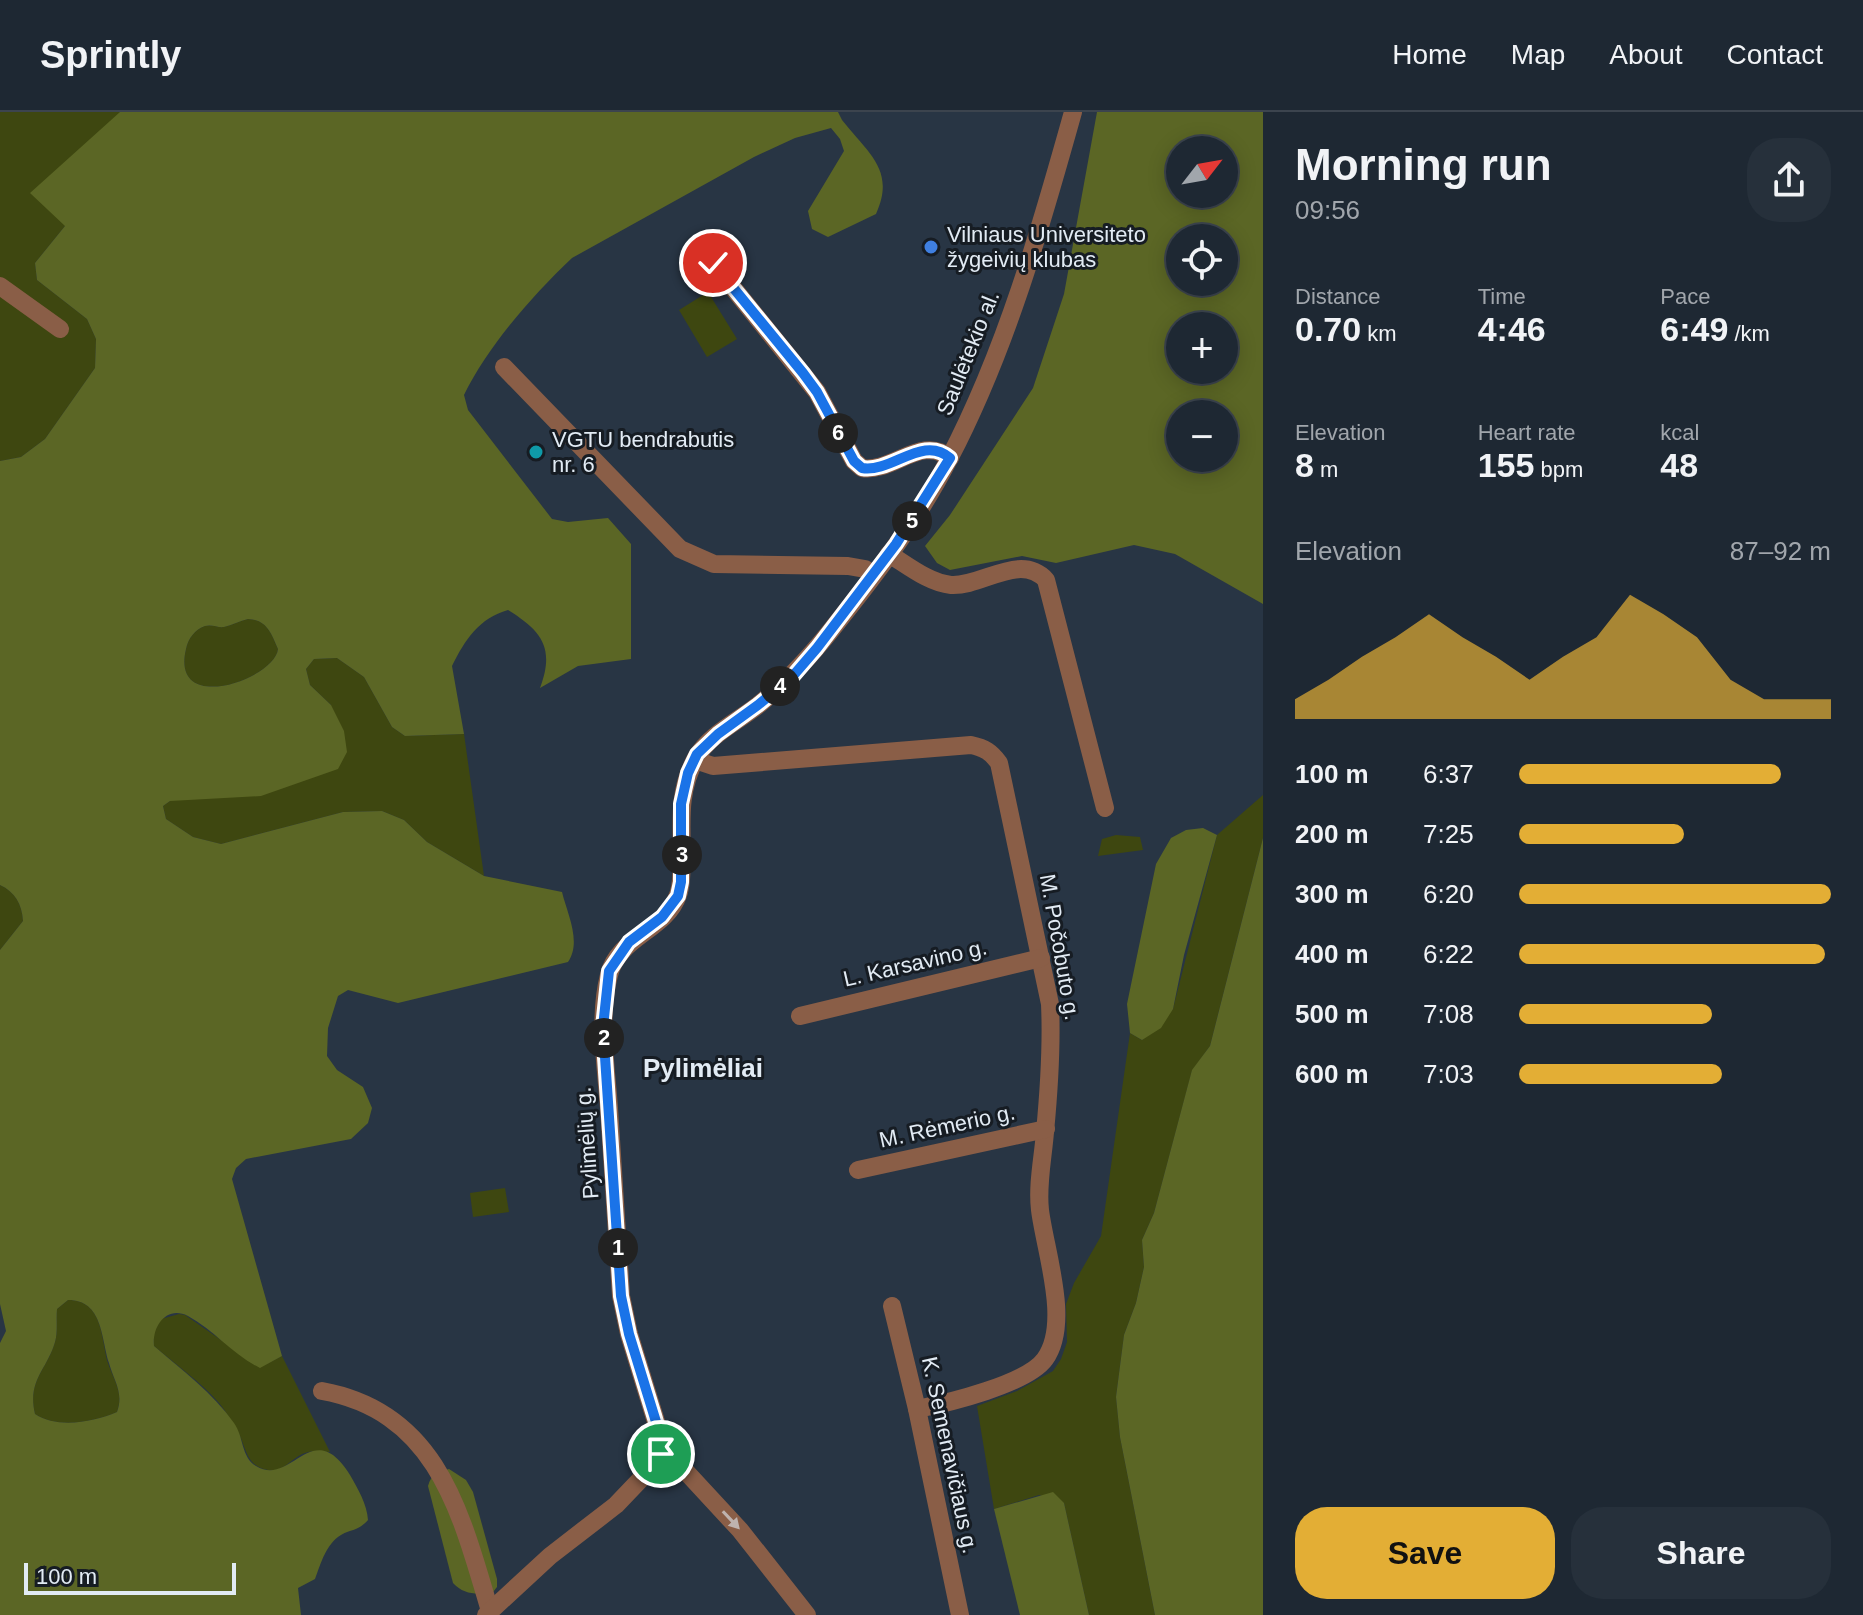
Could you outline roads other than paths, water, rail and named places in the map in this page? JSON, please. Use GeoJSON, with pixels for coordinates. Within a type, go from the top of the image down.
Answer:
{"type":"FeatureCollection","features":[{"type":"Feature","properties":{"kind":"street","name":"Saulėtekio al."},"geometry":{"type":"LineString","coordinates":[[695,760],[704,746],[792,677],[889,554],[925,502],[950,458],[991,367],[1040,230],[1073,112]]}},
{"type":"Feature","properties":{"kind":"street"},"geometry":{"type":"LineString","coordinates":[[713,263],[817,392],[854,461],[862,468],[882,468],[920,451],[943,452],[950,458]]}},
{"type":"Feature","properties":{"kind":"street"},"geometry":{"type":"LineString","coordinates":[[0,286],[60,329]]}},
{"type":"Feature","properties":{"kind":"street"},"geometry":{"type":"LineString","coordinates":[[504,367],[680,549],[714,564],[848,566],[865,569],[873,575]]}},
{"type":"Feature","properties":{"kind":"street"},"geometry":{"type":"LineString","coordinates":[[889,554],[938,582],[951,585],[1030,568],[1046,580],[1105,808]]}},
{"type":"Feature","properties":{"kind":"street","name":"M. Počobuto g."},"geometry":{"type":"LineString","coordinates":[[695,760],[713,766],[971,745],[983,747],[999,763],[1050,1004],[1051,1035],[1040,1207],[1057,1315],[1054,1340],[1043,1361],[1018,1379],[917,1409]]}},
{"type":"Feature","properties":{"kind":"street","name":"Pylimėlių g."},"geometry":{"type":"LineString","coordinates":[[670,1459],[629,1334],[621,1296],[603,1027],[609,971],[629,942],[662,917],[678,896],[683,787],[695,760]]}},
{"type":"Feature","properties":{"kind":"street","name":"L. Karsavino g."},"geometry":{"type":"LineString","coordinates":[[800,1016],[1041,958]]}},
{"type":"Feature","properties":{"kind":"street","name":"M. Rėmerio g."},"geometry":{"type":"LineString","coordinates":[[858,1170],[1046,1129]]}},
{"type":"Feature","properties":{"kind":"street","name":"K. Semenavičiaus g."},"geometry":{"type":"LineString","coordinates":[[892,1306],[960,1615]]}},
{"type":"Feature","properties":{"kind":"street"},"geometry":{"type":"LineString","coordinates":[[322,1391],[350,1396],[375,1411],[418,1441],[431,1457],[449,1488],[488,1613],[550,1556],[616,1505],[657,1462],[670,1459],[740,1530],[807,1615]]}},
{"type":"Feature","properties":{"kind":"place","name":"Vilniaus Universiteto žygeivių klubas"},"geometry":{"type":"Point","coordinates":[931,247]}},
{"type":"Feature","properties":{"kind":"place","name":"VGTU bendrabutis nr. 6"},"geometry":{"type":"Point","coordinates":[536,452]}},
{"type":"Feature","properties":{"kind":"district","name":"Pylimėliai"},"geometry":{"type":"Point","coordinates":[703,1068]}}]}
